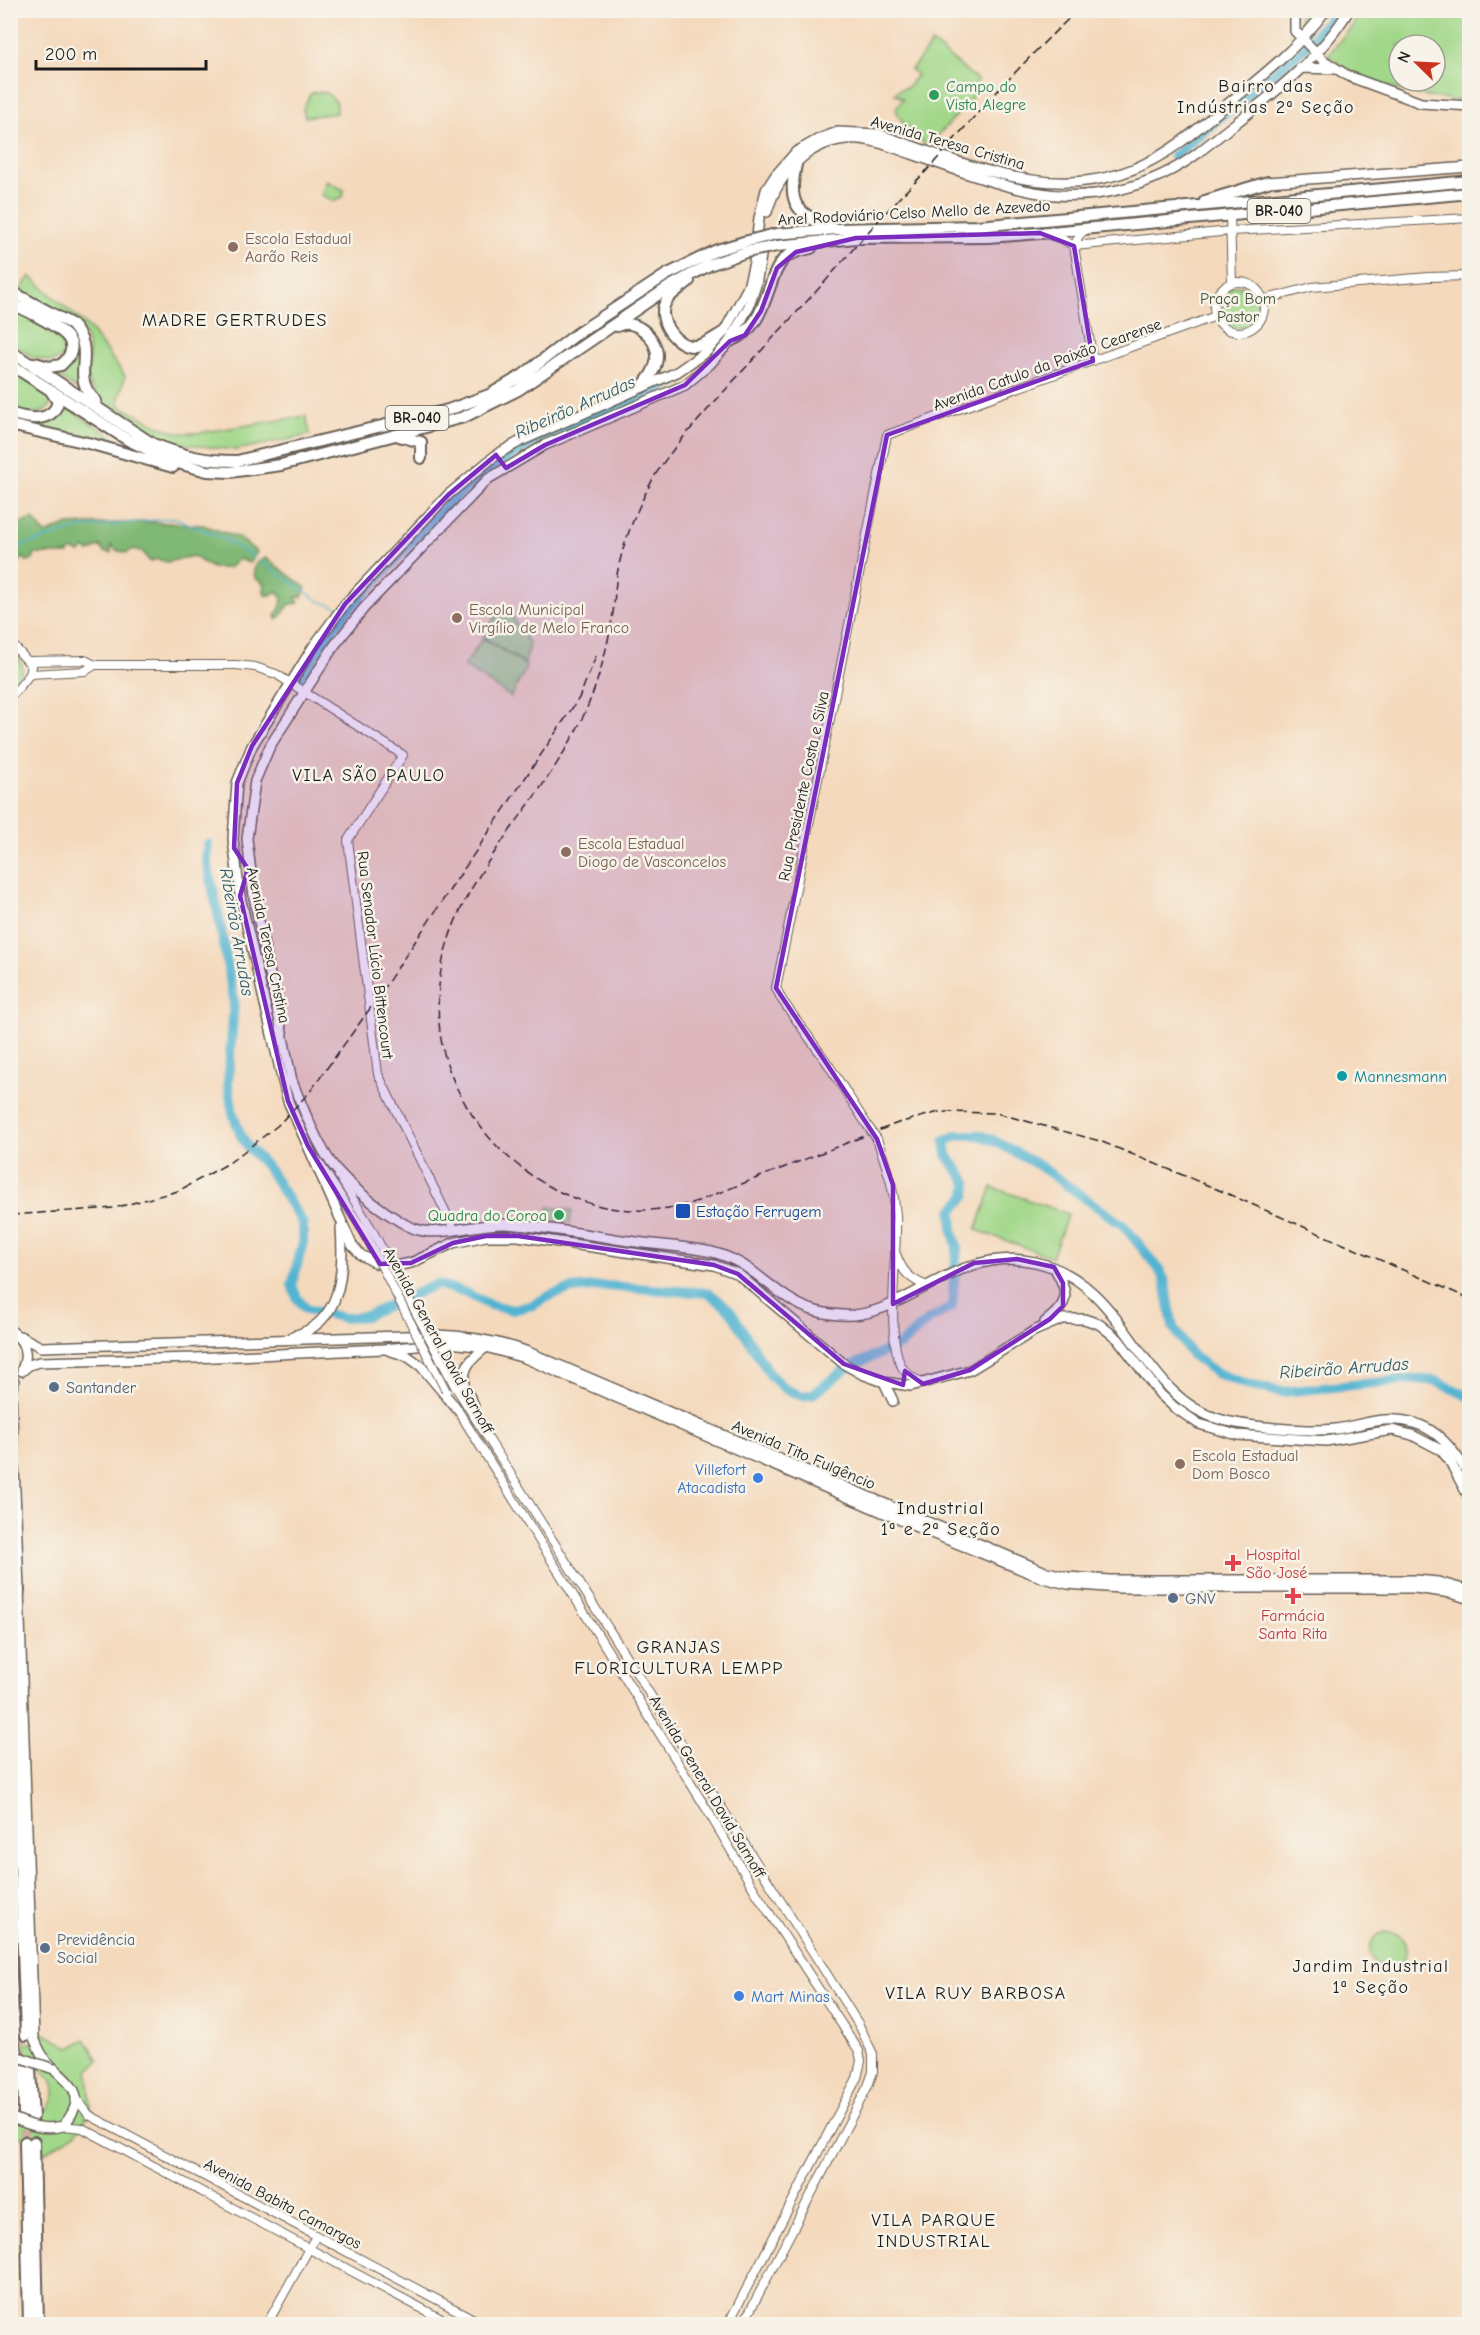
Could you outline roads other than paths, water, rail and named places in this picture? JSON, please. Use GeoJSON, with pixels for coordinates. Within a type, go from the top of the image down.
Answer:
{"type":"FeatureCollection","features":[{"type":"Feature","properties":{"kind":"highway"},"geometry":{"type":"LineString","coordinates":[[797,160],[792,193],[795,205],[807,217],[836,229]]}},
{"type":"Feature","properties":{"kind":"highway","name":"Anel Rodoviário Celso Mello de Azevedo"},"geometry":{"type":"LineString","coordinates":[[10,364],[45,384],[128,440],[174,462],[207,471],[230,472],[281,465],[464,417],[494,404],[669,287],[745,247],[776,234],[836,229],[978,226],[1470,181]]}},
{"type":"Feature","properties":{"kind":"highway"},"geometry":{"type":"LineString","coordinates":[[1186,208],[1268,182]]}},
{"type":"Feature","properties":{"kind":"highway","name":"Anel Rodoviário Celso Mello de Azevedo"},"geometry":{"type":"LineString","coordinates":[[10,351],[143,438],[177,453],[209,461],[237,461],[448,410],[489,395],[523,375],[578,333],[666,275],[717,250],[856,238],[988,237],[1470,193]]}},
{"type":"Feature","properties":{"kind":"highway"},"geometry":{"type":"LineString","coordinates":[[709,265],[667,300],[663,309],[667,327],[673,336],[686,345],[704,344],[727,336],[745,335],[757,319],[777,268],[785,257],[796,252],[856,238]]}},
{"type":"Feature","properties":{"kind":"highway"},"geometry":{"type":"LineString","coordinates":[[10,291],[70,324],[77,331],[84,344],[83,383],[93,399],[114,417]]}},
{"type":"Feature","properties":{"kind":"highway"},"geometry":{"type":"LineString","coordinates":[[10,304],[23,308],[65,332],[70,339],[71,347],[66,360],[56,367],[42,366],[10,351]]}},
{"type":"Feature","properties":{"kind":"highway"},"geometry":{"type":"LineString","coordinates":[[595,337],[626,323],[643,330],[657,354],[653,372],[642,387]]}},
{"type":"Feature","properties":{"kind":"highway"},"geometry":{"type":"LineString","coordinates":[[10,413],[32,418],[46,417],[53,413],[58,402],[45,384]]}},
{"type":"Feature","properties":{"kind":"highway"},"geometry":{"type":"LineString","coordinates":[[10,425],[92,444],[170,467],[207,471]]}},
{"type":"Feature","properties":{"kind":"highway"},"geometry":{"type":"LineString","coordinates":[[393,436],[416,439],[421,442],[421,458]]}},
{"type":"Feature","properties":{"kind":"highway"},"geometry":{"type":"LineString","coordinates":[[10,1780],[23,2035],[13,1657],[15,1585]]}},
{"type":"Feature","properties":{"kind":"highway"},"geometry":{"type":"LineString","coordinates":[[26,2070],[28,2116]]}},
{"type":"Feature","properties":{"kind":"highway"},"geometry":{"type":"LineString","coordinates":[[29,2325],[29,2142],[39,2325]]}},
{"type":"Feature","properties":{"kind":"main road"},"geometry":{"type":"LineString","coordinates":[[1294,10],[1295,31],[1316,54],[1335,69],[1382,90],[1421,103],[1470,106]]}},
{"type":"Feature","properties":{"kind":"main road","name":"Avenida Teresa Cristina"},"geometry":{"type":"LineString","coordinates":[[1326,10],[1303,40],[1221,110],[1162,154],[1127,172],[1064,183],[1029,181],[867,132],[838,132],[812,142],[788,160],[766,190],[748,287],[727,336],[710,364],[685,385],[545,445],[501,461],[488,479],[383,587],[334,646],[270,746],[255,781],[248,822],[249,869],[290,1073],[303,1108],[333,1165],[374,1204],[401,1222],[426,1232],[479,1225],[518,1225],[709,1252],[748,1268],[788,1299],[807,1308],[832,1315],[869,1313],[894,1304],[974,1263],[997,1259],[1034,1261],[1054,1267],[1092,1289],[1107,1304],[1158,1375],[1180,1398],[1203,1413],[1240,1424],[1311,1429],[1335,1429],[1382,1420],[1400,1420],[1430,1430],[1447,1442],[1470,1477]]}},
{"type":"Feature","properties":{"kind":"main road","name":"Avenida Teresa Cristina"},"geometry":{"type":"LineString","coordinates":[[1349,10],[1338,29],[1316,54],[1179,167],[1133,186],[1082,195],[1034,192],[998,183],[874,141],[859,139],[842,139],[829,143],[813,149],[797,160],[780,180],[770,200],[765,217],[761,262],[756,285],[745,316],[727,336],[676,372],[560,422],[448,495],[345,604],[312,647],[252,746],[237,783],[234,848],[239,891],[288,1101],[352,1245],[361,1255],[376,1263],[394,1266],[411,1263],[453,1243],[486,1236],[518,1236],[714,1264],[738,1274],[843,1364],[879,1380],[903,1385],[923,1384],[970,1370],[1034,1330],[1062,1319],[1084,1318],[1100,1324],[1118,1339],[1146,1377],[1174,1407],[1199,1424],[1237,1435],[1326,1441],[1392,1430],[1412,1435],[1441,1450],[1470,1499]]}},
{"type":"Feature","properties":{"kind":"main road"},"geometry":{"type":"LineString","coordinates":[[1300,68],[1335,69]]}},
{"type":"Feature","properties":{"kind":"main road"},"geometry":{"type":"LineString","coordinates":[[1268,182],[1470,166]]}},
{"type":"Feature","properties":{"kind":"main road"},"geometry":{"type":"LineString","coordinates":[[234,848],[241,862],[249,869],[239,891]]}},
{"type":"Feature","properties":{"kind":"main road"},"geometry":{"type":"LineString","coordinates":[[10,1330],[41,1347],[274,1340],[311,1329],[321,1320],[337,1295],[342,1276],[341,1223]]}},
{"type":"Feature","properties":{"kind":"main road"},"geometry":{"type":"LineString","coordinates":[[1034,1330],[1058,1312],[1063,1305],[1066,1295],[1063,1283],[1054,1267]]}},
{"type":"Feature","properties":{"kind":"main road"},"geometry":{"type":"LineString","coordinates":[[20,1336],[26,1353],[22,1371]]}},
{"type":"Feature","properties":{"kind":"main road"},"geometry":{"type":"LineString","coordinates":[[438,1339],[459,1386],[473,1403],[477,1420]]}},
{"type":"Feature","properties":{"kind":"main road","name":"Avenida Tito Fulgêncio"},"geometry":{"type":"LineString","coordinates":[[382,1349],[438,1339],[486,1347],[525,1358],[924,1530],[1043,1578],[1068,1584],[1119,1588],[1327,1590],[1415,1588],[1451,1593],[1470,1599]]}},
{"type":"Feature","properties":{"kind":"main road","name":"Avenida Tito Fulgêncio"},"geometry":{"type":"LineString","coordinates":[[274,1340],[482,1339],[508,1345],[1042,1571],[1068,1577],[1110,1580],[1416,1580],[1438,1582],[1470,1591]]}},
{"type":"Feature","properties":{"kind":"main road"},"geometry":{"type":"LineString","coordinates":[[459,1386],[470,1360],[486,1347]]}},
{"type":"Feature","properties":{"kind":"main road"},"geometry":{"type":"LineString","coordinates":[[10,2117],[36,2128],[49,2129],[63,2126],[70,2117],[76,2098],[74,2089],[68,2080],[43,2056],[34,2038],[15,1585],[10,1392],[12,1382],[29,1365],[39,1362],[195,1358],[382,1349],[407,1356],[421,1366],[457,1409]]}},
{"type":"Feature","properties":{"kind":"main road"},"geometry":{"type":"LineString","coordinates":[[879,1380],[893,1401]]}},
{"type":"Feature","properties":{"kind":"main road"},"geometry":{"type":"LineString","coordinates":[[10,1948],[15,2055],[54,2069]]}},
{"type":"Feature","properties":{"kind":"street"},"geometry":{"type":"LineString","coordinates":[[1230,215],[1232,283]]}},
{"type":"Feature","properties":{"kind":"street"},"geometry":{"type":"LineString","coordinates":[[1040,233],[1062,239],[1074,246],[1230,231],[1470,218]]}},
{"type":"Feature","properties":{"kind":"street"},"geometry":{"type":"LineString","coordinates":[[1088,228],[1080,234],[1074,246],[1093,361]]}},
{"type":"Feature","properties":{"kind":"street"},"geometry":{"type":"LineString","coordinates":[[1263,300],[1312,287],[1428,277],[1470,276]]}},
{"type":"Feature","properties":{"kind":"street"},"geometry":{"type":"LineString","coordinates":[[1232,283],[1248,283],[1254,287],[1263,300],[1263,308],[1258,321],[1247,330],[1232,331],[1220,323],[1216,316],[1215,300],[1224,286],[1232,283]]}},
{"type":"Feature","properties":{"kind":"street","name":"Avenida Catulo da Paixão Cearense"},"geometry":{"type":"LineString","coordinates":[[887,435],[1216,316]]}},
{"type":"Feature","properties":{"kind":"street","name":"Rua Presidente Costa e Silva"},"geometry":{"type":"LineString","coordinates":[[887,435],[776,987],[782,1000],[828,1064],[877,1139],[893,1185],[896,1221],[895,1347],[904,1370]]}},
{"type":"Feature","properties":{"kind":"street"},"geometry":{"type":"LineString","coordinates":[[10,642],[30,661],[32,666],[30,674],[10,698]]}},
{"type":"Feature","properties":{"kind":"street"},"geometry":{"type":"LineString","coordinates":[[30,661],[85,660],[95,665],[226,664],[255,667],[276,674],[304,691]]}},
{"type":"Feature","properties":{"kind":"street"},"geometry":{"type":"LineString","coordinates":[[30,674],[85,671],[95,665]]}},
{"type":"Feature","properties":{"kind":"street","name":"Rua Senador Lúcio Bittencourt"},"geometry":{"type":"LineString","coordinates":[[304,691],[403,755],[348,840],[378,1074],[454,1229]]}},
{"type":"Feature","properties":{"kind":"street","name":"Avenida General David Sarnoff"},"geometry":{"type":"LineString","coordinates":[[308,1146],[367,1230],[459,1386]]}},
{"type":"Feature","properties":{"kind":"street","name":"Avenida General David Sarnoff"},"geometry":{"type":"LineString","coordinates":[[333,1165],[446,1391],[705,1805],[755,1891],[842,2023],[859,2051],[860,2071]]}},
{"type":"Feature","properties":{"kind":"street"},"geometry":{"type":"LineString","coordinates":[[895,1249],[901,1268],[907,1275],[927,1286]]}},
{"type":"Feature","properties":{"kind":"street"},"geometry":{"type":"LineString","coordinates":[[904,1370],[923,1384]]}},
{"type":"Feature","properties":{"kind":"street"},"geometry":{"type":"LineString","coordinates":[[903,1385],[904,1370]]}},
{"type":"Feature","properties":{"kind":"street","name":"Avenida General David Sarnoff"},"geometry":{"type":"LineString","coordinates":[[477,1420],[858,2023],[873,2054],[873,2072]]}},
{"type":"Feature","properties":{"kind":"street"},"geometry":{"type":"LineString","coordinates":[[705,1805],[717,1797]]}},
{"type":"Feature","properties":{"kind":"street"},"geometry":{"type":"LineString","coordinates":[[842,2023],[858,2023]]}},
{"type":"Feature","properties":{"kind":"street"},"geometry":{"type":"LineString","coordinates":[[728,2325],[860,2071],[867,2075],[873,2072]]}},
{"type":"Feature","properties":{"kind":"street"},"geometry":{"type":"LineString","coordinates":[[743,2325],[873,2072]]}},
{"type":"Feature","properties":{"kind":"street","name":"Avenida Babita Camargos"},"geometry":{"type":"LineString","coordinates":[[76,2098],[88,2115],[483,2325]]}},
{"type":"Feature","properties":{"kind":"street","name":"Avenida Babita Camargos"},"geometry":{"type":"LineString","coordinates":[[63,2126],[82,2128],[451,2325]]}},
{"type":"Feature","properties":{"kind":"street"},"geometry":{"type":"LineString","coordinates":[[267,2325],[316,2236]]}},
{"type":"Feature","properties":{"kind":"waterway","name":"Ribeirão Arrudas"},"geometry":{"type":"LineString","coordinates":[[1174,156],[1303,49],[1337,10]]}},
{"type":"Feature","properties":{"kind":"waterway"},"geometry":{"type":"LineString","coordinates":[[1387,11],[1414,10]]}},
{"type":"Feature","properties":{"kind":"waterway"},"geometry":{"type":"LineString","coordinates":[[1454,10],[1470,11]]}},
{"type":"Feature","properties":{"kind":"waterway","name":"Ribeirão Arrudas"},"geometry":{"type":"LineString","coordinates":[[301,678],[348,610],[451,501],[491,467],[541,438],[672,383]]}},
{"type":"Feature","properties":{"kind":"waterway"},"geometry":{"type":"LineString","coordinates":[[10,549],[81,528],[175,518],[222,538],[254,557]]}},
{"type":"Feature","properties":{"kind":"waterway"},"geometry":{"type":"LineString","coordinates":[[259,560],[319,601],[337,607]]}},
{"type":"Feature","properties":{"kind":"waterway","name":"Ribeirão Arrudas"},"geometry":{"type":"LineString","coordinates":[[208,844],[206,857],[234,1003],[228,1083],[233,1114],[241,1136],[268,1168],[303,1224],[303,1242],[292,1285],[297,1298],[306,1309],[344,1318],[366,1316],[437,1284],[466,1293],[490,1305],[513,1310],[533,1305],[553,1294],[571,1289],[606,1286],[709,1293],[730,1310],[771,1376],[785,1389],[802,1396],[813,1394],[847,1368],[902,1344],[927,1321],[952,1307],[957,1247],[952,1211],[966,1195],[967,1183],[947,1155],[945,1141],[957,1135],[979,1135],[995,1141],[1040,1166],[1124,1226],[1159,1269],[1165,1281],[1173,1327],[1191,1354],[1216,1373],[1249,1385],[1282,1392],[1415,1379],[1436,1381],[1470,1397]]}},
{"type":"Feature","properties":{"kind":"tunnel"},"geometry":{"type":"LineString","coordinates":[[19,2034],[23,2070]]}},
{"type":"Feature","properties":{"kind":"tunnel"},"geometry":{"type":"LineString","coordinates":[[24,2115],[25,2142]]}},
{"type":"Feature","properties":{"kind":"railway"},"geometry":{"type":"LineString","coordinates":[[1078,10],[1020,67],[930,167],[873,226],[694,425],[654,477],[625,542],[617,577],[608,642],[600,672],[584,714],[555,766],[481,873],[461,910],[446,949],[439,992],[444,1055],[464,1102],[483,1130],[506,1155],[549,1186],[596,1205],[646,1210],[672,1207],[698,1201],[898,1123],[939,1112],[996,1113],[1100,1141],[1470,1299]]}},
{"type":"Feature","properties":{"kind":"railway"},"geometry":{"type":"LineString","coordinates":[[10,1215],[114,1208],[178,1191],[229,1163],[277,1126],[309,1093],[369,1010],[579,698],[596,656]]}},
{"type":"Feature","properties":{"kind":"place","name":"Campo do Vista Alegre"},"geometry":{"type":"Point","coordinates":[934,95]}},
{"type":"Feature","properties":{"kind":"place","name":"Escola Estadual Aarão Reis"},"geometry":{"type":"Point","coordinates":[233,247]}},
{"type":"Feature","properties":{"kind":"place","name":"Escola Municipal Virgílio de Melo Franco"},"geometry":{"type":"Point","coordinates":[457,618]}},
{"type":"Feature","properties":{"kind":"place","name":"Escola Estadual Diogo de Vasconcelos"},"geometry":{"type":"Point","coordinates":[566,852]}},
{"type":"Feature","properties":{"kind":"place","name":"Mannesmann"},"geometry":{"type":"Point","coordinates":[1342,1076]}},
{"type":"Feature","properties":{"kind":"place","name":"Estação Ferrugem"},"geometry":{"type":"Point","coordinates":[683,1211]}},
{"type":"Feature","properties":{"kind":"place","name":"Quadra do Coroa"},"geometry":{"type":"Point","coordinates":[559,1215]}},
{"type":"Feature","properties":{"kind":"place","name":"Santander"},"geometry":{"type":"Point","coordinates":[54,1387]}},
{"type":"Feature","properties":{"kind":"place","name":"Escola Estadual Dom Bosco"},"geometry":{"type":"Point","coordinates":[1180,1464]}},
{"type":"Feature","properties":{"kind":"place","name":"Villefort Atacadista"},"geometry":{"type":"Point","coordinates":[758,1478]}},
{"type":"Feature","properties":{"kind":"place","name":"Hospital São José"},"geometry":{"type":"Point","coordinates":[1233,1563]}},
{"type":"Feature","properties":{"kind":"place","name":"Farmácia Santa Rita"},"geometry":{"type":"Point","coordinates":[1293,1596]}},
{"type":"Feature","properties":{"kind":"place","name":"GNV"},"geometry":{"type":"Point","coordinates":[1173,1598]}},
{"type":"Feature","properties":{"kind":"place","name":"Previdência Social"},"geometry":{"type":"Point","coordinates":[45,1948]}},
{"type":"Feature","properties":{"kind":"place","name":"Mart Minas"},"geometry":{"type":"Point","coordinates":[739,1996]}},
{"type":"Feature","properties":{"kind":"district","name":"Bairro das Indústrias 2ª Seção"},"geometry":{"type":"Point","coordinates":[1266,96]}},
{"type":"Feature","properties":{"kind":"district","name":"MADRE GERTRUDES"},"geometry":{"type":"Point","coordinates":[235,320]}},
{"type":"Feature","properties":{"kind":"district","name":"VILA SÃO PAULO"},"geometry":{"type":"Point","coordinates":[369,775]}},
{"type":"Feature","properties":{"kind":"district","name":"Industrial 1ª e 2ª Seção"},"geometry":{"type":"Point","coordinates":[941,1518]}},
{"type":"Feature","properties":{"kind":"district","name":"GRANJAS FLORICULTURA LEMPP"},"geometry":{"type":"Point","coordinates":[679,1657]}},
{"type":"Feature","properties":{"kind":"district","name":"Jardim Industrial 1ª Seção"},"geometry":{"type":"Point","coordinates":[1371,1976]}},
{"type":"Feature","properties":{"kind":"district","name":"VILA RUY BARBOSA"},"geometry":{"type":"Point","coordinates":[976,1993]}},
{"type":"Feature","properties":{"kind":"district","name":"VILA PARQUE INDUSTRIAL"},"geometry":{"type":"Point","coordinates":[934,2230]}},
{"type":"Feature","properties":{"kind":"park label","name":"Praça Bom Pastor"},"geometry":{"type":"Point","coordinates":[1238,307]}}]}
